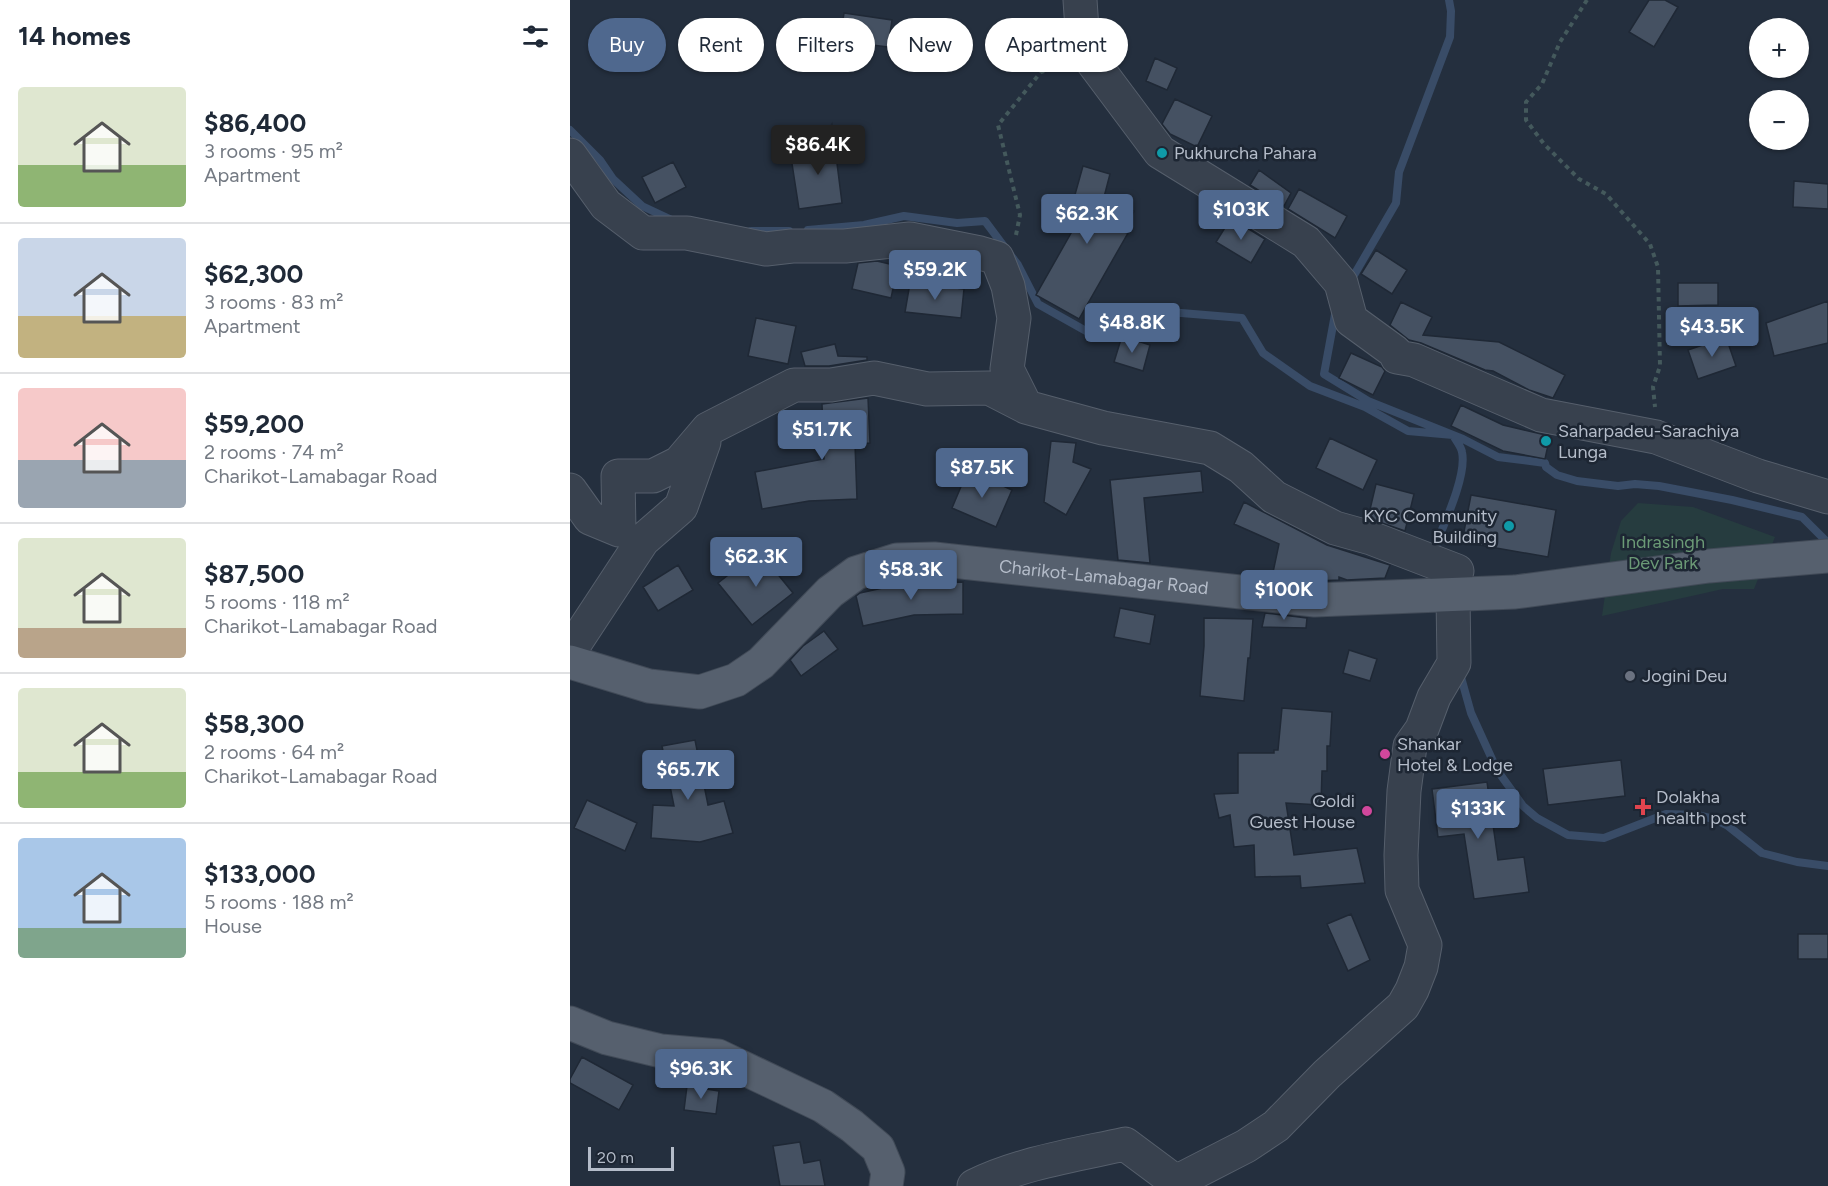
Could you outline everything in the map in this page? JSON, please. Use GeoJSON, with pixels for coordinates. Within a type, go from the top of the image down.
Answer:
{"type":"FeatureCollection","features":[{"type":"Feature","properties":{"kind":"main road","name":"Charikot-Lamabagar Road"},"geometry":{"type":"LineString","coordinates":[[570,662],[649,686],[700,692],[736,680],[761,663],[830,592],[856,573],[897,560],[934,559],[1315,600],[1462,581],[1515,592],[1709,566],[1822,557]]}},
{"type":"Feature","properties":{"kind":"main road"},"geometry":{"type":"LineString","coordinates":[[570,1023],[607,1038],[662,1051],[718,1056],[823,1106],[878,1148],[888,1172],[886,1186]]}},
{"type":"Feature","properties":{"kind":"street"},"geometry":{"type":"LineString","coordinates":[[1080,0],[1081,18]]}},
{"type":"Feature","properties":{"kind":"street"},"geometry":{"type":"LineString","coordinates":[[1100,72],[1160,152],[1306,242],[1341,283],[1351,320],[1395,352],[1397,357],[1414,360],[1541,415],[1656,437],[1758,476],[1828,497]]}},
{"type":"Feature","properties":{"kind":"street"},"geometry":{"type":"LineString","coordinates":[[570,155],[606,205],[643,233],[687,233],[766,249],[792,246],[845,246],[910,239],[997,258],[1008,286],[1014,318],[1007,369],[1026,407]]}},
{"type":"Feature","properties":{"kind":"street"},"geometry":{"type":"LineString","coordinates":[[570,490],[590,518],[619,530],[618,476],[653,476],[679,463],[708,429],[794,386],[831,385],[874,378],[927,389],[989,388],[1026,407],[1103,428],[1210,448],[1241,466],[1274,497],[1335,528],[1371,538],[1462,581],[1454,663],[1434,697],[1422,729],[1410,746],[1404,791],[1402,890],[1425,945],[1421,967],[1403,1006],[1327,1074],[1276,1126],[1246,1146],[1176,1182],[1125,1144],[992,1177],[974,1186]]}},
{"type":"Feature","properties":{"kind":"street"},"geometry":{"type":"LineString","coordinates":[[570,651],[643,540],[681,507],[708,429]]}},
{"type":"Feature","properties":{"kind":"path"},"geometry":{"type":"LineString","coordinates":[[1587,0],[1560,42],[1542,84],[1526,102],[1526,120],[1564,165],[1580,179],[1606,194],[1650,244],[1658,267],[1660,366],[1653,387],[1656,437]]}},
{"type":"Feature","properties":{"kind":"path"},"geometry":{"type":"LineString","coordinates":[[1016,238],[1020,215],[998,125],[1041,72]]}},
{"type":"Feature","properties":{"kind":"green space","name":"Indrasingh Dev Park"},"geometry":{"type":"Polygon","coordinates":[[[1638,503],[1693,507],[1775,537],[1754,589],[1723,589],[1602,616],[1611,553],[1621,521],[1638,503]]]}},
{"type":"Feature","properties":{"kind":"building"},"geometry":{"type":"Polygon","coordinates":[[[1649,0],[1665,0],[1678,7],[1654,47],[1629,32],[1649,0]]]}},
{"type":"Feature","properties":{"kind":"building"},"geometry":{"type":"Polygon","coordinates":[[[844,13],[887,19],[887,47],[875,45],[875,18],[843,18],[844,13]]]}},
{"type":"Feature","properties":{"kind":"building"},"geometry":{"type":"Polygon","coordinates":[[[1155,58],[1177,68],[1167,90],[1146,81],[1155,58]]]}},
{"type":"Feature","properties":{"kind":"building"},"geometry":{"type":"Polygon","coordinates":[[[1175,99],[1212,116],[1197,147],[1170,134],[1162,124],[1175,99]]]}},
{"type":"Feature","properties":{"kind":"building"},"geometry":{"type":"Polygon","coordinates":[[[832,124],[842,203],[799,209],[791,157],[816,154],[832,124]]]}},
{"type":"Feature","properties":{"kind":"building"},"geometry":{"type":"Polygon","coordinates":[[[673,162],[686,187],[655,203],[642,177],[673,162]]]}},
{"type":"Feature","properties":{"kind":"building"},"geometry":{"type":"Polygon","coordinates":[[[1083,166],[1110,174],[1104,197],[1134,211],[1124,232],[1128,233],[1079,319],[1036,295],[1079,219],[1069,216],[1083,166]]]}},
{"type":"Feature","properties":{"kind":"building"},"geometry":{"type":"Polygon","coordinates":[[[1259,170],[1291,193],[1284,206],[1250,185],[1259,170]]]}},
{"type":"Feature","properties":{"kind":"building"},"geometry":{"type":"Polygon","coordinates":[[[1794,181],[1828,184],[1828,209],[1793,207],[1794,181]]]}},
{"type":"Feature","properties":{"kind":"building"},"geometry":{"type":"Polygon","coordinates":[[[1299,189],[1347,216],[1335,238],[1288,209],[1299,189]]]}},
{"type":"Feature","properties":{"kind":"building"},"geometry":{"type":"Polygon","coordinates":[[[1231,218],[1265,239],[1251,263],[1216,242],[1231,218]]]}},
{"type":"Feature","properties":{"kind":"building"},"geometry":{"type":"Polygon","coordinates":[[[1376,250],[1407,270],[1392,294],[1361,274],[1376,250]]]}},
{"type":"Feature","properties":{"kind":"building"},"geometry":{"type":"Polygon","coordinates":[[[877,261],[898,266],[891,298],[852,289],[858,263],[877,261]]]}},
{"type":"Feature","properties":{"kind":"building"},"geometry":{"type":"Polygon","coordinates":[[[910,283],[964,289],[961,318],[905,312],[910,283]]]}},
{"type":"Feature","properties":{"kind":"building"},"geometry":{"type":"Polygon","coordinates":[[[1678,283],[1718,283],[1718,305],[1678,306],[1678,283]]]}},
{"type":"Feature","properties":{"kind":"building"},"geometry":{"type":"Polygon","coordinates":[[[1828,301],[1828,343],[1774,356],[1766,323],[1828,301]]]}},
{"type":"Feature","properties":{"kind":"building"},"geometry":{"type":"Polygon","coordinates":[[[1401,302],[1432,317],[1423,335],[1499,342],[1565,375],[1553,398],[1529,390],[1493,371],[1485,370],[1409,340],[1390,325],[1401,302]]]}},
{"type":"Feature","properties":{"kind":"building"},"geometry":{"type":"Polygon","coordinates":[[[756,318],[796,326],[788,364],[748,356],[756,318]]]}},
{"type":"Feature","properties":{"kind":"building"},"geometry":{"type":"Polygon","coordinates":[[[1122,336],[1150,345],[1143,371],[1114,362],[1122,336]]]}},
{"type":"Feature","properties":{"kind":"building"},"geometry":{"type":"Polygon","coordinates":[[[1726,337],[1736,366],[1698,379],[1688,350],[1726,337]]]}},
{"type":"Feature","properties":{"kind":"building"},"geometry":{"type":"Polygon","coordinates":[[[835,344],[838,356],[867,357],[867,360],[829,366],[805,366],[801,352],[835,344]]]}},
{"type":"Feature","properties":{"kind":"building"},"geometry":{"type":"Polygon","coordinates":[[[1351,353],[1382,367],[1385,371],[1373,395],[1339,378],[1351,353]]]}},
{"type":"Feature","properties":{"kind":"building"},"geometry":{"type":"Polygon","coordinates":[[[868,398],[870,443],[855,444],[857,499],[809,501],[762,509],[755,472],[824,459],[822,404],[868,398]]]}},
{"type":"Feature","properties":{"kind":"building"},"geometry":{"type":"Polygon","coordinates":[[[1461,405],[1503,425],[1550,436],[1545,459],[1503,451],[1451,426],[1461,405]]]}},
{"type":"Feature","properties":{"kind":"building"},"geometry":{"type":"Polygon","coordinates":[[[1330,438],[1377,460],[1363,490],[1316,468],[1330,438]]]}},
{"type":"Feature","properties":{"kind":"building"},"geometry":{"type":"Polygon","coordinates":[[[1051,441],[1076,443],[1073,462],[1091,469],[1066,515],[1044,502],[1051,441]]]}},
{"type":"Feature","properties":{"kind":"building"},"geometry":{"type":"Polygon","coordinates":[[[968,470],[1012,490],[996,527],[952,508],[968,470]]]}},
{"type":"Feature","properties":{"kind":"building"},"geometry":{"type":"Polygon","coordinates":[[[1201,471],[1203,492],[1144,498],[1150,563],[1118,560],[1110,480],[1201,471]]]}},
{"type":"Feature","properties":{"kind":"building"},"geometry":{"type":"Polygon","coordinates":[[[1376,484],[1414,494],[1405,531],[1368,518],[1376,484]]]}},
{"type":"Feature","properties":{"kind":"building","name":"KYC Community Building"},"geometry":{"type":"Polygon","coordinates":[[[1471,495],[1556,510],[1548,557],[1462,542],[1471,495]]]}},
{"type":"Feature","properties":{"kind":"building"},"geometry":{"type":"Polygon","coordinates":[[[1244,502],[1327,545],[1390,565],[1385,578],[1347,580],[1339,577],[1339,580],[1316,581],[1272,577],[1279,544],[1234,524],[1244,502]]]}},
{"type":"Feature","properties":{"kind":"building"},"geometry":{"type":"Polygon","coordinates":[[[759,551],[793,593],[752,625],[718,583],[759,551]]]}},
{"type":"Feature","properties":{"kind":"building"},"geometry":{"type":"Polygon","coordinates":[[[678,565],[693,590],[658,611],[643,587],[678,565]]]}},
{"type":"Feature","properties":{"kind":"building"},"geometry":{"type":"Polygon","coordinates":[[[963,582],[963,614],[914,615],[863,626],[856,596],[860,593],[905,583],[963,582]]]}},
{"type":"Feature","properties":{"kind":"building"},"geometry":{"type":"Polygon","coordinates":[[[1120,608],[1155,615],[1150,644],[1114,637],[1120,608]]]}},
{"type":"Feature","properties":{"kind":"building"},"geometry":{"type":"Polygon","coordinates":[[[1265,613],[1307,618],[1306,628],[1262,627],[1265,613]]]}},
{"type":"Feature","properties":{"kind":"building"},"geometry":{"type":"Polygon","coordinates":[[[1204,618],[1253,619],[1244,701],[1200,696],[1204,618]]]}},
{"type":"Feature","properties":{"kind":"building"},"geometry":{"type":"Polygon","coordinates":[[[824,631],[838,649],[801,676],[790,660],[803,646],[824,631]]]}},
{"type":"Feature","properties":{"kind":"building"},"geometry":{"type":"Polygon","coordinates":[[[1349,650],[1377,659],[1370,681],[1343,673],[1349,650]]]}},
{"type":"Feature","properties":{"kind":"building"},"geometry":{"type":"Polygon","coordinates":[[[1282,708],[1332,712],[1330,746],[1327,746],[1327,771],[1322,771],[1321,805],[1286,803],[1294,855],[1357,848],[1365,883],[1301,888],[1300,876],[1255,877],[1254,845],[1234,847],[1230,815],[1219,818],[1214,794],[1238,793],[1238,753],[1274,753],[1274,750],[1278,750],[1282,708]]]}},
{"type":"Feature","properties":{"kind":"building"},"geometry":{"type":"Polygon","coordinates":[[[695,740],[708,805],[724,801],[733,833],[700,842],[651,838],[653,805],[674,806],[662,746],[695,740]]]}},
{"type":"Feature","properties":{"kind":"building"},"geometry":{"type":"Polygon","coordinates":[[[1621,760],[1625,796],[1548,805],[1543,769],[1621,760]]]}},
{"type":"Feature","properties":{"kind":"building"},"geometry":{"type":"Polygon","coordinates":[[[1487,782],[1498,860],[1524,857],[1529,892],[1474,899],[1464,834],[1438,837],[1432,789],[1487,782]]]}},
{"type":"Feature","properties":{"kind":"building"},"geometry":{"type":"Polygon","coordinates":[[[587,800],[637,823],[625,851],[574,828],[587,800]]]}},
{"type":"Feature","properties":{"kind":"building"},"geometry":{"type":"Polygon","coordinates":[[[1351,914],[1370,960],[1348,971],[1327,924],[1351,914]]]}},
{"type":"Feature","properties":{"kind":"building"},"geometry":{"type":"Polygon","coordinates":[[[1798,934],[1828,934],[1828,959],[1798,959],[1798,934]]]}},
{"type":"Feature","properties":{"kind":"building"},"geometry":{"type":"Polygon","coordinates":[[[582,1057],[633,1085],[619,1110],[570,1083],[582,1057]]]}},
{"type":"Feature","properties":{"kind":"building"},"geometry":{"type":"Polygon","coordinates":[[[687,1086],[719,1091],[716,1114],[684,1110],[687,1086]]]}},
{"type":"Feature","properties":{"kind":"building"},"geometry":{"type":"Polygon","coordinates":[[[800,1142],[804,1163],[820,1160],[825,1186],[780,1186],[773,1146],[800,1142]]]}},
{"type":"Feature","properties":{"kind":"waterway"},"geometry":{"type":"LineString","coordinates":[[1350,282],[1396,203],[1399,172],[1450,37],[1449,0]]}},
{"type":"Feature","properties":{"kind":"waterway"},"geometry":{"type":"LineString","coordinates":[[570,130],[600,160],[613,179],[642,206],[674,221]]}},
{"type":"Feature","properties":{"kind":"waterway"},"geometry":{"type":"LineString","coordinates":[[808,230],[864,225],[904,216],[957,223],[985,221],[1018,265],[1038,304],[1086,331],[1126,313],[1169,312],[1242,318],[1263,353],[1310,386],[1365,407],[1408,431],[1453,435],[1461,450],[1463,462],[1454,498],[1436,544],[1439,555]]}},
{"type":"Feature","properties":{"kind":"waterway"},"geometry":{"type":"LineString","coordinates":[[751,231],[789,231]]}},
{"type":"Feature","properties":{"kind":"waterway"},"geometry":{"type":"LineString","coordinates":[[1336,309],[1324,374],[1368,401],[1463,439],[1498,457],[1545,463],[1546,467],[1557,475],[1577,481],[1618,486],[1635,484],[1659,486],[1802,517],[1828,543]]}},
{"type":"Feature","properties":{"kind":"waterway"},"geometry":{"type":"LineString","coordinates":[[1459,670],[1471,713],[1497,770],[1523,806],[1537,818],[1568,835],[1604,838],[1666,814],[1697,815],[1714,819],[1728,826],[1762,853],[1797,862],[1828,866]]}},
{"type":"Feature","properties":{"kind":"place","name":"Pukhurcha Pahara"},"geometry":{"type":"Point","coordinates":[1162,153]}},
{"type":"Feature","properties":{"kind":"place","name":"Saharpadeu-Sarachiya Lunga"},"geometry":{"type":"Point","coordinates":[1546,441]}},
{"type":"Feature","properties":{"kind":"place","name":"KYC Community Building"},"geometry":{"type":"Point","coordinates":[1509,526]}},
{"type":"Feature","properties":{"kind":"place","name":"Jogini Deu"},"geometry":{"type":"Point","coordinates":[1630,676]}},
{"type":"Feature","properties":{"kind":"place","name":"Shankar Hotel & Lodge"},"geometry":{"type":"Point","coordinates":[1385,754]}},
{"type":"Feature","properties":{"kind":"place","name":"Dolakha health post"},"geometry":{"type":"Point","coordinates":[1643,807]}},
{"type":"Feature","properties":{"kind":"place","name":"Goldi Guest House"},"geometry":{"type":"Point","coordinates":[1367,811]}}]}
